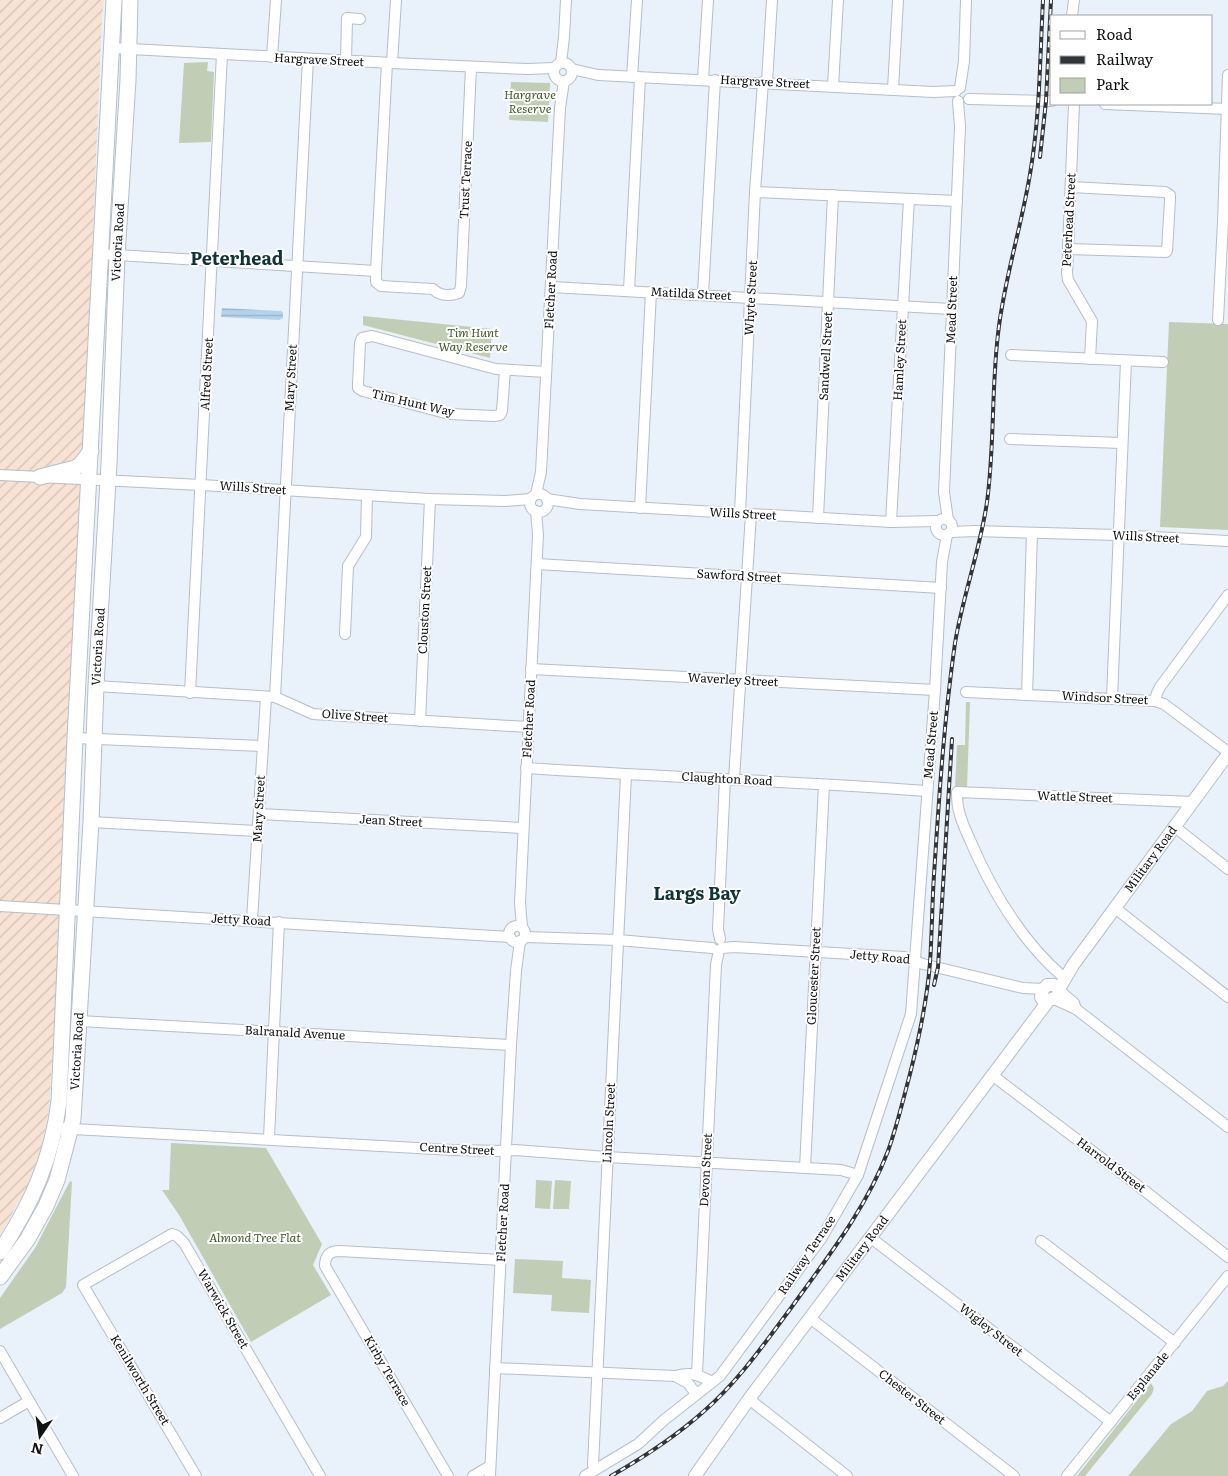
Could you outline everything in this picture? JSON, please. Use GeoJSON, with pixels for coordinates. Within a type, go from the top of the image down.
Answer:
{"type":"FeatureCollection","features":[{"type":"Feature","properties":{"kind":"highway","name":"Victoria Road"},"geometry":{"type":"LineString","coordinates":[[0,1252],[17,1226],[48,1157],[55,1128],[61,1073],[67,910],[114,0]]}},
{"type":"Feature","properties":{"kind":"highway","name":"Victoria Road"},"geometry":{"type":"LineString","coordinates":[[0,1277],[27,1240],[46,1206],[57,1180],[71,1129],[75,1099],[84,911],[91,822],[130,0]]}},
{"type":"Feature","properties":{"kind":"highway"},"geometry":{"type":"LineString","coordinates":[[40,477],[75,468],[80,465],[91,451]]}},
{"type":"Feature","properties":{"kind":"main road","name":"Military Road"},"geometry":{"type":"LineString","coordinates":[[694,1476],[749,1399],[992,1075],[1228,753]]}},
{"type":"Feature","properties":{"kind":"street"},"geometry":{"type":"LineString","coordinates":[[272,57],[276,0]]}},
{"type":"Feature","properties":{"kind":"street"},"geometry":{"type":"LineString","coordinates":[[101,254],[296,268],[376,271],[396,0]]}},
{"type":"Feature","properties":{"kind":"street","name":"Fletcher Road"},"geometry":{"type":"LineString","coordinates":[[490,1471],[566,0]]}},
{"type":"Feature","properties":{"kind":"street"},"geometry":{"type":"LineString","coordinates":[[629,290],[637,0]]}},
{"type":"Feature","properties":{"kind":"street"},"geometry":{"type":"LineString","coordinates":[[704,79],[708,0]]}},
{"type":"Feature","properties":{"kind":"street","name":"Whyte Street"},"geometry":{"type":"LineString","coordinates":[[740,680],[747,576],[745,514],[755,192],[772,0]]}},
{"type":"Feature","properties":{"kind":"street"},"geometry":{"type":"LineString","coordinates":[[833,86],[838,0]]}},
{"type":"Feature","properties":{"kind":"street"},"geometry":{"type":"LineString","coordinates":[[893,89],[898,0]]}},
{"type":"Feature","properties":{"kind":"street","name":"Mead Street"},"geometry":{"type":"LineString","coordinates":[[915,960],[919,947],[918,928],[941,588],[951,309],[963,95],[966,0]]}},
{"type":"Feature","properties":{"kind":"street"},"geometry":{"type":"LineString","coordinates":[[1072,15],[1074,0]]}},
{"type":"Feature","properties":{"kind":"street"},"geometry":{"type":"LineString","coordinates":[[346,61],[347,18],[360,19]]}},
{"type":"Feature","properties":{"kind":"street","name":"Hargrave Street"},"geometry":{"type":"LineString","coordinates":[[112,48],[893,89],[1003,99],[1050,101]]}},
{"type":"Feature","properties":{"kind":"street","name":"Alfred Street"},"geometry":{"type":"LineString","coordinates":[[190,693],[222,54]]}},
{"type":"Feature","properties":{"kind":"street","name":"Mary Street"},"geometry":{"type":"LineString","coordinates":[[252,920],[260,814],[262,746],[270,697],[285,490],[308,59]]}},
{"type":"Feature","properties":{"kind":"street","name":"Trust Terrace"},"geometry":{"type":"LineString","coordinates":[[376,271],[376,282],[381,286],[433,289],[437,293],[450,296],[459,293],[461,286],[471,66]]}},
{"type":"Feature","properties":{"kind":"street"},"geometry":{"type":"LineString","coordinates":[[1218,320],[1226,222],[1228,75]]}},
{"type":"Feature","properties":{"kind":"street"},"geometry":{"type":"LineString","coordinates":[[703,294],[715,80]]}},
{"type":"Feature","properties":{"kind":"street","name":"Peterhead Street"},"geometry":{"type":"LineString","coordinates":[[1074,105],[1067,273],[1068,280],[1092,321],[1090,359]]}},
{"type":"Feature","properties":{"kind":"street"},"geometry":{"type":"LineString","coordinates":[[1129,105],[1227,109]]}},
{"type":"Feature","properties":{"kind":"street"},"geometry":{"type":"LineString","coordinates":[[1068,249],[1166,252],[1170,195],[1165,192],[1071,187]]}},
{"type":"Feature","properties":{"kind":"street"},"geometry":{"type":"LineString","coordinates":[[755,192],[957,201]]}},
{"type":"Feature","properties":{"kind":"street","name":"Sandwell Street"},"geometry":{"type":"LineString","coordinates":[[818,518],[833,195]]}},
{"type":"Feature","properties":{"kind":"street","name":"Hamley Street"},"geometry":{"type":"LineString","coordinates":[[892,522],[909,199]]}},
{"type":"Feature","properties":{"kind":"street","name":"Matilda Street"},"geometry":{"type":"LineString","coordinates":[[551,287],[951,309]]}},
{"type":"Feature","properties":{"kind":"street"},"geometry":{"type":"LineString","coordinates":[[640,508],[651,292]]}},
{"type":"Feature","properties":{"kind":"street","name":"Tim Hunt Way"},"geometry":{"type":"LineString","coordinates":[[505,370],[502,411],[500,415],[494,416],[449,414],[363,391],[358,388],[360,343],[362,338],[372,336],[505,370],[546,372]]}},
{"type":"Feature","properties":{"kind":"street"},"geometry":{"type":"LineString","coordinates":[[1011,356],[1163,362]]}},
{"type":"Feature","properties":{"kind":"street"},"geometry":{"type":"LineString","coordinates":[[1112,698],[1126,361]]}},
{"type":"Feature","properties":{"kind":"street"},"geometry":{"type":"LineString","coordinates":[[1010,439],[1122,443]]}},
{"type":"Feature","properties":{"kind":"street","name":"Wills Street"},"geometry":{"type":"LineString","coordinates":[[0,475],[430,499],[580,504],[907,522],[975,531],[1118,535],[1228,541]]}},
{"type":"Feature","properties":{"kind":"street"},"geometry":{"type":"LineString","coordinates":[[345,634],[348,566],[366,537],[367,495]]}},
{"type":"Feature","properties":{"kind":"street","name":"Clouston Street"},"geometry":{"type":"LineString","coordinates":[[420,721],[430,499]]}},
{"type":"Feature","properties":{"kind":"street"},"geometry":{"type":"LineString","coordinates":[[1027,695],[1032,534]]}},
{"type":"Feature","properties":{"kind":"street","name":"Sawford Street"},"geometry":{"type":"LineString","coordinates":[[537,564],[941,588]]}},
{"type":"Feature","properties":{"kind":"street"},"geometry":{"type":"LineString","coordinates":[[1156,701],[1160,687],[1228,595]]}},
{"type":"Feature","properties":{"kind":"street","name":"Waverley Street"},"geometry":{"type":"LineString","coordinates":[[531,669],[935,690]]}},
{"type":"Feature","properties":{"kind":"street","name":"Devon Street"},"geometry":{"type":"LineString","coordinates":[[697,1374],[717,943],[740,680]]}},
{"type":"Feature","properties":{"kind":"street","name":"Olive Street"},"geometry":{"type":"LineString","coordinates":[[96,686],[270,697],[313,714],[528,727]]}},
{"type":"Feature","properties":{"kind":"street","name":"Windsor Street"},"geometry":{"type":"LineString","coordinates":[[966,692],[1156,701],[1164,704],[1228,753]]}},
{"type":"Feature","properties":{"kind":"street"},"geometry":{"type":"LineString","coordinates":[[76,738],[262,746]]}},
{"type":"Feature","properties":{"kind":"street","name":"Claughton Road"},"geometry":{"type":"LineString","coordinates":[[526,768],[927,792]]}},
{"type":"Feature","properties":{"kind":"street","name":"Lincoln Street"},"geometry":{"type":"LineString","coordinates":[[596,1469],[593,1465],[626,775]]}},
{"type":"Feature","properties":{"kind":"street","name":"Gloucester Street"},"geometry":{"type":"LineString","coordinates":[[805,1168],[824,785]]}},
{"type":"Feature","properties":{"kind":"street","name":"Wattle Street"},"geometry":{"type":"LineString","coordinates":[[1051,992],[1051,967],[998,897],[958,812],[957,792],[1193,802]]}},
{"type":"Feature","properties":{"kind":"street","name":"Jean Street"},"geometry":{"type":"LineString","coordinates":[[260,814],[523,828]]}},
{"type":"Feature","properties":{"kind":"street"},"geometry":{"type":"LineString","coordinates":[[91,822],[258,830]]}},
{"type":"Feature","properties":{"kind":"street"},"geometry":{"type":"LineString","coordinates":[[1175,827],[1228,868]]}},
{"type":"Feature","properties":{"kind":"street","name":"Jetty Road"},"geometry":{"type":"LineString","coordinates":[[0,906],[482,934],[517,934],[552,938],[618,940],[695,946],[717,943],[734,947],[815,953],[894,956],[1022,988],[1051,992],[1074,1003],[1076,1009],[1228,1127]]}},
{"type":"Feature","properties":{"kind":"street"},"geometry":{"type":"LineString","coordinates":[[1115,908],[1228,997]]}},
{"type":"Feature","properties":{"kind":"street"},"geometry":{"type":"LineString","coordinates":[[269,1138],[280,922]]}},
{"type":"Feature","properties":{"kind":"street","name":"Railway Terrace"},"geometry":{"type":"LineString","coordinates":[[584,1476],[638,1444],[720,1376],[821,1239],[858,1175],[911,1014],[915,960]]}},
{"type":"Feature","properties":{"kind":"street","name":"Balranald Avenue"},"geometry":{"type":"LineString","coordinates":[[79,1021],[511,1045]]}},
{"type":"Feature","properties":{"kind":"street","name":"Harrold Street"},"geometry":{"type":"LineString","coordinates":[[992,1075],[1145,1191],[1228,1257]]}},
{"type":"Feature","properties":{"kind":"street","name":"Centre Street"},"geometry":{"type":"LineString","coordinates":[[55,1128],[269,1138],[443,1149],[515,1150],[841,1170],[858,1175]]}},
{"type":"Feature","properties":{"kind":"street","name":"Warwick Street"},"geometry":{"type":"LineString","coordinates":[[83,1285],[172,1234],[177,1236],[184,1243],[320,1476]]}},
{"type":"Feature","properties":{"kind":"street","name":"Wigley Street"},"geometry":{"type":"LineString","coordinates":[[871,1238],[1111,1422]]}},
{"type":"Feature","properties":{"kind":"street"},"geometry":{"type":"LineString","coordinates":[[1041,1241],[1175,1343]]}},
{"type":"Feature","properties":{"kind":"street","name":"Kirby Terrace"},"geometry":{"type":"LineString","coordinates":[[448,1476],[325,1266],[325,1258],[329,1253],[340,1251],[501,1260]]}},
{"type":"Feature","properties":{"kind":"street","name":"Esplanade"},"geometry":{"type":"LineString","coordinates":[[1067,1476],[1228,1276]]}},
{"type":"Feature","properties":{"kind":"street","name":"Kenilworth Street"},"geometry":{"type":"LineString","coordinates":[[83,1285],[196,1476]]}},
{"type":"Feature","properties":{"kind":"street","name":"Chester Street"},"geometry":{"type":"LineString","coordinates":[[810,1318],[1014,1476]]}},
{"type":"Feature","properties":{"kind":"street"},"geometry":{"type":"LineString","coordinates":[[0,1351],[73,1476]]}},
{"type":"Feature","properties":{"kind":"street"},"geometry":{"type":"LineString","coordinates":[[495,1368],[597,1374],[675,1376],[686,1373],[697,1374],[712,1382]]}},
{"type":"Feature","properties":{"kind":"street"},"geometry":{"type":"LineString","coordinates":[[675,1376],[688,1383],[696,1394]]}},
{"type":"Feature","properties":{"kind":"street"},"geometry":{"type":"LineString","coordinates":[[749,1399],[847,1476]]}},
{"type":"Feature","properties":{"kind":"street"},"geometry":{"type":"LineString","coordinates":[[0,1418],[29,1401]]}},
{"type":"Feature","properties":{"kind":"street"},"geometry":{"type":"LineString","coordinates":[[473,1476],[490,1471]]}},
{"type":"Feature","properties":{"kind":"shaded area"},"geometry":{"type":"Polygon","coordinates":[[[0,0],[104,0],[61,925],[49,1109],[41,1149],[27,1187],[0,1235],[0,0]]]}},
{"type":"Feature","properties":{"kind":"green space"},"geometry":{"type":"Polygon","coordinates":[[[208,62],[207,71],[214,72],[211,142],[179,143],[184,63],[208,62]]]}},
{"type":"Feature","properties":{"kind":"green space","name":"Hargrave Reserve"},"geometry":{"type":"Polygon","coordinates":[[[511,82],[550,83],[548,122],[509,120],[511,82]]]}},
{"type":"Feature","properties":{"kind":"green space","name":"Tim Hunt Way Reserve"},"geometry":{"type":"Polygon","coordinates":[[[363,316],[492,329],[490,358],[363,325],[363,316]]]}},
{"type":"Feature","properties":{"kind":"green space"},"geometry":{"type":"Polygon","coordinates":[[[1169,322],[1228,324],[1228,530],[1160,527],[1169,322]]]}},
{"type":"Feature","properties":{"kind":"green space"},"geometry":{"type":"Polygon","coordinates":[[[966,702],[970,702],[967,788],[955,788],[957,745],[965,745],[966,702]]]}},
{"type":"Feature","properties":{"kind":"green space","name":"Almond Tree Flat"},"geometry":{"type":"Polygon","coordinates":[[[171,1143],[266,1148],[322,1244],[313,1265],[331,1295],[251,1342],[179,1215],[162,1190],[169,1190],[171,1143]]]}},
{"type":"Feature","properties":{"kind":"green space"},"geometry":{"type":"Polygon","coordinates":[[[536,1180],[552,1181],[550,1209],[535,1208],[536,1180]]]}},
{"type":"Feature","properties":{"kind":"green space"},"geometry":{"type":"Polygon","coordinates":[[[555,1180],[571,1181],[569,1209],[553,1209],[555,1180]]]}},
{"type":"Feature","properties":{"kind":"green space"},"geometry":{"type":"Polygon","coordinates":[[[70,1181],[72,1182],[66,1287],[62,1293],[0,1329],[0,1298],[35,1248],[70,1181]]]}},
{"type":"Feature","properties":{"kind":"green space"},"geometry":{"type":"Polygon","coordinates":[[[515,1259],[563,1261],[562,1278],[591,1280],[589,1313],[551,1311],[552,1295],[513,1293],[515,1259]]]}},
{"type":"Feature","properties":{"kind":"green space"},"geometry":{"type":"Polygon","coordinates":[[[1228,1381],[1228,1476],[1128,1476],[1171,1424],[1192,1411],[1207,1391],[1223,1386],[1228,1381]]]}},
{"type":"Feature","properties":{"kind":"green space"},"geometry":{"type":"Polygon","coordinates":[[[1151,1383],[1154,1388],[1152,1394],[1085,1476],[1077,1476],[1151,1383]]]}},
{"type":"Feature","properties":{"kind":"water"},"geometry":{"type":"Polygon","coordinates":[[[222,308],[281,311],[283,318],[279,320],[221,317],[222,308]]]}},
{"type":"Feature","properties":{"kind":"railway"},"geometry":{"type":"LineString","coordinates":[[611,1476],[659,1446],[692,1421],[728,1388],[750,1362],[845,1233],[879,1172],[897,1123],[910,1074],[927,991],[940,788],[951,672],[958,625],[987,502],[999,326],[1010,266],[1028,188],[1034,147],[1043,0]]}},
{"type":"Feature","properties":{"kind":"railway"},"geometry":{"type":"LineString","coordinates":[[1050,15],[1051,0]]}},
{"type":"Feature","properties":{"kind":"railway"},"geometry":{"type":"LineString","coordinates":[[1040,157],[1046,101],[1050,20]]}},
{"type":"Feature","properties":{"kind":"railway"},"geometry":{"type":"LineString","coordinates":[[934,985],[938,967],[952,739]]}},
{"type":"Feature","properties":{"kind":"district","name":"Peterhead"},"geometry":{"type":"Point","coordinates":[237,259]}},
{"type":"Feature","properties":{"kind":"district","name":"Largs Bay"},"geometry":{"type":"Point","coordinates":[697,894]}}]}
